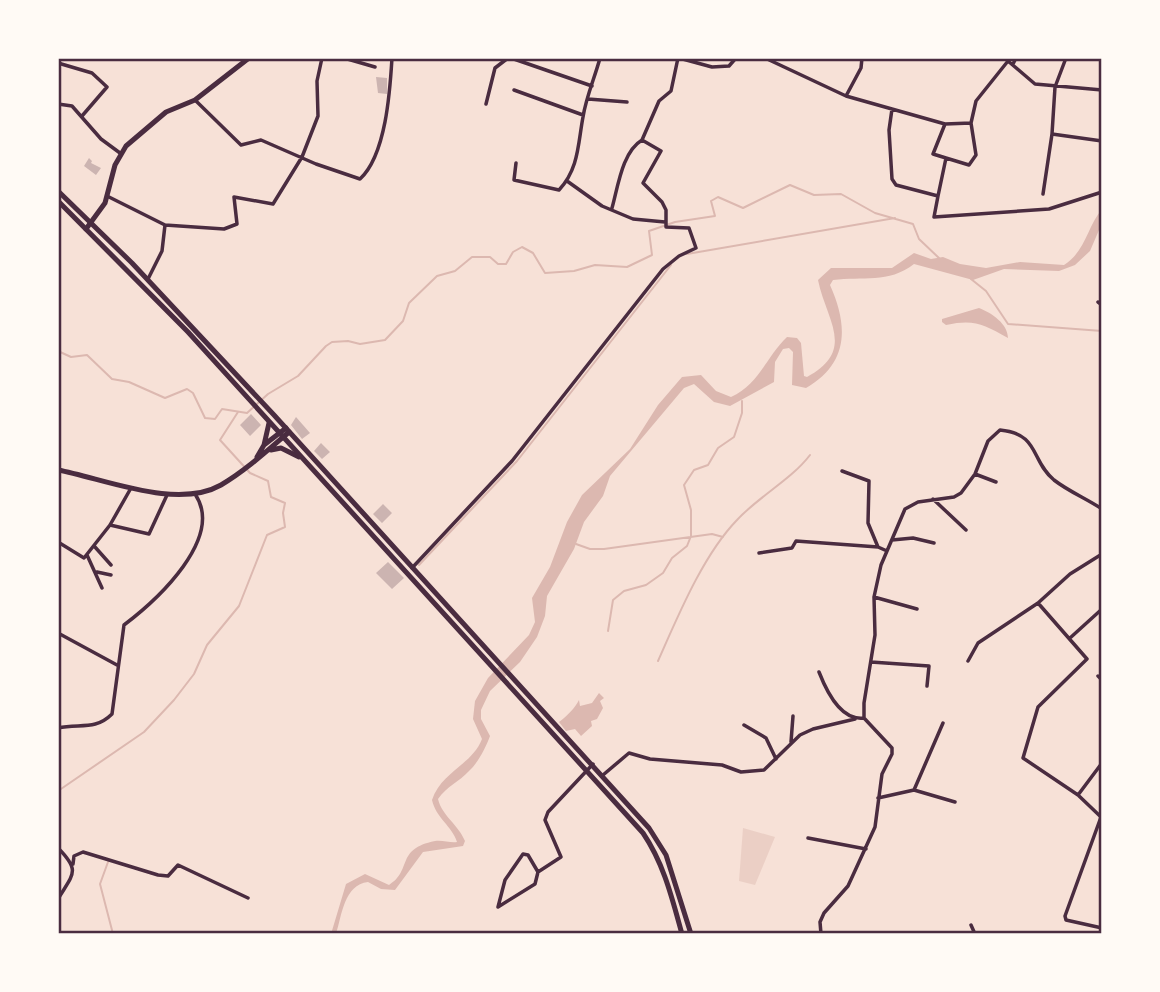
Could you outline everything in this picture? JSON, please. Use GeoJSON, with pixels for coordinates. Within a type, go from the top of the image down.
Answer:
{"type":"FeatureCollection","features":[{"type":"Feature","properties":{"kind":"main road"},"geometry":{"type":"LineString","coordinates":[[86,229],[107,196],[120,153],[166,112],[194,100],[249,58]]}},
{"type":"Feature","properties":{"kind":"main road"},"geometry":{"type":"LineString","coordinates":[[58,191],[148,280],[246,384],[412,568],[492,668],[590,767],[603,775],[649,828],[666,855],[691,934]]}},
{"type":"Feature","properties":{"kind":"main road"},"geometry":{"type":"LineString","coordinates":[[58,201],[188,332],[299,457],[510,676],[590,767],[656,852],[682,934]]}},
{"type":"Feature","properties":{"kind":"main road"},"geometry":{"type":"LineString","coordinates":[[254,459],[264,445],[270,423]]}},
{"type":"Feature","properties":{"kind":"main road"},"geometry":{"type":"LineString","coordinates":[[264,445],[288,430]]}},
{"type":"Feature","properties":{"kind":"main road"},"geometry":{"type":"LineString","coordinates":[[271,450],[281,436]]}},
{"type":"Feature","properties":{"kind":"main road"},"geometry":{"type":"LineString","coordinates":[[58,470],[167,495],[195,494],[221,485],[254,459],[271,450],[281,448],[299,457]]}},
{"type":"Feature","properties":{"kind":"street"},"geometry":{"type":"LineString","coordinates":[[107,196],[165,225],[232,228],[237,224],[234,197],[273,204],[302,157],[317,116],[317,81],[322,58]]}},
{"type":"Feature","properties":{"kind":"street"},"geometry":{"type":"LineString","coordinates":[[344,58],[375,67]]}},
{"type":"Feature","properties":{"kind":"street"},"geometry":{"type":"LineString","coordinates":[[194,100],[241,145],[261,140],[356,179],[366,173],[389,103],[392,58]]}},
{"type":"Feature","properties":{"kind":"street"},"geometry":{"type":"LineString","coordinates":[[486,104],[495,68],[509,58],[592,86]]}},
{"type":"Feature","properties":{"kind":"street"},"geometry":{"type":"LineString","coordinates":[[516,163],[514,180],[559,190],[567,181],[578,158],[583,115],[600,58]]}},
{"type":"Feature","properties":{"kind":"street"},"geometry":{"type":"LineString","coordinates":[[612,208],[626,163],[636,144],[642,141],[659,101],[671,91],[678,58],[712,67],[729,66],[736,58]]}},
{"type":"Feature","properties":{"kind":"street"},"geometry":{"type":"LineString","coordinates":[[768,58],[846,96],[945,124],[971,123]]}},
{"type":"Feature","properties":{"kind":"street"},"geometry":{"type":"LineString","coordinates":[[846,96],[862,68],[862,58]]}},
{"type":"Feature","properties":{"kind":"street"},"geometry":{"type":"LineString","coordinates":[[1013,64],[1016,58]]}},
{"type":"Feature","properties":{"kind":"street"},"geometry":{"type":"LineString","coordinates":[[1043,194],[1057,87],[1066,58]]}},
{"type":"Feature","properties":{"kind":"street"},"geometry":{"type":"LineString","coordinates":[[945,124],[933,155],[969,165],[976,155],[971,123],[976,101],[1008,61],[1035,84],[1102,90]]}},
{"type":"Feature","properties":{"kind":"street"},"geometry":{"type":"LineString","coordinates":[[58,63],[92,74],[107,87],[82,116]]}},
{"type":"Feature","properties":{"kind":"street"},"geometry":{"type":"LineString","coordinates":[[514,90],[583,115]]}},
{"type":"Feature","properties":{"kind":"street"},"geometry":{"type":"LineString","coordinates":[[588,99],[627,102]]}},
{"type":"Feature","properties":{"kind":"street"},"geometry":{"type":"LineString","coordinates":[[58,104],[72,106],[101,139],[120,153]]}},
{"type":"Feature","properties":{"kind":"street"},"geometry":{"type":"LineString","coordinates":[[892,108],[889,130],[892,179],[895,185],[938,196]]}},
{"type":"Feature","properties":{"kind":"street"},"geometry":{"type":"LineString","coordinates":[[1052,134],[1102,141]]}},
{"type":"Feature","properties":{"kind":"street"},"geometry":{"type":"LineString","coordinates":[[642,141],[661,151],[643,183],[662,202],[666,210],[665,224]]}},
{"type":"Feature","properties":{"kind":"street"},"geometry":{"type":"LineString","coordinates":[[946,158],[934,216],[1049,209],[1102,192]]}},
{"type":"Feature","properties":{"kind":"street"},"geometry":{"type":"LineString","coordinates":[[412,568],[512,461],[663,269],[679,256],[696,248],[689,228],[633,219],[602,206],[567,181]]}},
{"type":"Feature","properties":{"kind":"street"},"geometry":{"type":"LineString","coordinates":[[148,280],[162,251],[165,225]]}},
{"type":"Feature","properties":{"kind":"street"},"geometry":{"type":"LineString","coordinates":[[821,934],[820,922],[824,913],[848,886],[875,827],[878,798],[891,748],[864,718],[864,703],[875,635],[874,597],[887,551],[905,509],[918,502],[954,497],[975,474],[988,441],[1000,430],[1019,432],[1031,444],[1052,479],[1102,509]]}},
{"type":"Feature","properties":{"kind":"street"},"geometry":{"type":"LineString","coordinates":[[842,471],[869,481],[868,523],[878,547]]}},
{"type":"Feature","properties":{"kind":"street"},"geometry":{"type":"LineString","coordinates":[[975,474],[996,482]]}},
{"type":"Feature","properties":{"kind":"street"},"geometry":{"type":"LineString","coordinates":[[58,542],[75,555],[84,558],[110,525],[131,486]]}},
{"type":"Feature","properties":{"kind":"street"},"geometry":{"type":"LineString","coordinates":[[58,728],[91,727],[102,724],[112,714],[124,625],[149,606],[185,566],[204,519],[203,505],[195,494]]}},
{"type":"Feature","properties":{"kind":"street"},"geometry":{"type":"LineString","coordinates":[[110,525],[149,534],[167,495]]}},
{"type":"Feature","properties":{"kind":"street"},"geometry":{"type":"LineString","coordinates":[[933,499],[966,530]]}},
{"type":"Feature","properties":{"kind":"street"},"geometry":{"type":"LineString","coordinates":[[892,540],[913,538],[934,543]]}},
{"type":"Feature","properties":{"kind":"street"},"geometry":{"type":"LineString","coordinates":[[759,552],[792,548],[796,541],[878,547],[887,551]]}},
{"type":"Feature","properties":{"kind":"street"},"geometry":{"type":"LineString","coordinates":[[95,547],[111,565]]}},
{"type":"Feature","properties":{"kind":"street"},"geometry":{"type":"LineString","coordinates":[[968,661],[978,643],[1038,603],[1070,574],[1102,554]]}},
{"type":"Feature","properties":{"kind":"street"},"geometry":{"type":"LineString","coordinates":[[87,555],[102,588]]}},
{"type":"Feature","properties":{"kind":"street"},"geometry":{"type":"LineString","coordinates":[[97,572],[111,575]]}},
{"type":"Feature","properties":{"kind":"street"},"geometry":{"type":"LineString","coordinates":[[874,597],[917,609]]}},
{"type":"Feature","properties":{"kind":"street"},"geometry":{"type":"LineString","coordinates":[[1038,603],[1087,659],[1038,707],[1023,758],[1078,795],[1101,815],[1065,916],[1066,920],[1102,928]]}},
{"type":"Feature","properties":{"kind":"street"},"geometry":{"type":"LineString","coordinates":[[1070,638],[1102,609]]}},
{"type":"Feature","properties":{"kind":"street"},"geometry":{"type":"LineString","coordinates":[[58,633],[117,665]]}},
{"type":"Feature","properties":{"kind":"street"},"geometry":{"type":"LineString","coordinates":[[871,662],[929,666],[927,686]]}},
{"type":"Feature","properties":{"kind":"street"},"geometry":{"type":"LineString","coordinates":[[819,672],[826,690],[855,719]]}},
{"type":"Feature","properties":{"kind":"street"},"geometry":{"type":"LineString","coordinates":[[1098,676],[1102,680]]}},
{"type":"Feature","properties":{"kind":"street"},"geometry":{"type":"LineString","coordinates":[[791,742],[793,716]]}},
{"type":"Feature","properties":{"kind":"street"},"geometry":{"type":"LineString","coordinates":[[603,775],[629,753],[650,759],[722,765],[741,772],[764,770],[791,742],[813,729],[864,718]]}},
{"type":"Feature","properties":{"kind":"street"},"geometry":{"type":"LineString","coordinates":[[914,790],[943,723]]}},
{"type":"Feature","properties":{"kind":"street"},"geometry":{"type":"LineString","coordinates":[[744,725],[766,738],[776,759]]}},
{"type":"Feature","properties":{"kind":"street"},"geometry":{"type":"LineString","coordinates":[[1078,795],[1102,763]]}},
{"type":"Feature","properties":{"kind":"street"},"geometry":{"type":"LineString","coordinates":[[538,872],[528,855],[523,854],[505,880],[498,906],[535,884],[538,872],[563,854],[547,829],[545,820],[548,812],[590,767]]}},
{"type":"Feature","properties":{"kind":"street"},"geometry":{"type":"LineString","coordinates":[[878,798],[914,790],[954,802]]}},
{"type":"Feature","properties":{"kind":"street"},"geometry":{"type":"LineString","coordinates":[[808,838],[866,849]]}},
{"type":"Feature","properties":{"kind":"street"},"geometry":{"type":"LineString","coordinates":[[58,848],[73,863]]}},
{"type":"Feature","properties":{"kind":"street"},"geometry":{"type":"LineString","coordinates":[[58,900],[74,872],[74,856],[83,852],[158,875],[167,876],[178,865],[248,898]]}},
{"type":"Feature","properties":{"kind":"street"},"geometry":{"type":"LineString","coordinates":[[971,925],[975,934]]}},
{"type":"Feature","properties":{"kind":"shaded area"},"geometry":{"type":"Polygon","coordinates":[[[1102,209],[1102,223],[1090,251],[1075,265],[1059,271],[1004,269],[973,280],[914,264],[885,277],[833,280],[830,285],[840,315],[841,343],[830,368],[806,388],[792,385],[793,352],[789,348],[783,349],[775,362],[774,382],[730,406],[714,402],[694,384],[684,388],[610,476],[603,496],[584,522],[574,549],[547,596],[545,616],[537,637],[520,662],[490,691],[481,710],[481,719],[490,736],[486,745],[472,768],[438,799],[462,835],[465,841],[463,846],[423,852],[395,890],[381,889],[368,882],[360,884],[345,902],[336,934],[331,934],[346,884],[365,874],[389,885],[401,873],[414,849],[435,841],[457,842],[432,800],[442,782],[471,756],[482,739],[473,719],[475,701],[488,678],[529,635],[535,622],[532,598],[550,567],[567,522],[582,495],[630,449],[658,405],[682,377],[701,375],[716,391],[731,397],[749,385],[787,337],[797,338],[801,343],[804,376],[807,377],[822,367],[831,356],[835,345],[831,321],[818,280],[831,268],[892,268],[914,253],[931,259],[943,257],[960,264],[986,268],[1020,262],[1064,265],[1082,246],[1102,209]]]}},
{"type":"Feature","properties":{"kind":"shaded area"},"geometry":{"type":"Polygon","coordinates":[[[979,308],[998,320],[1005,328],[1008,338],[978,324],[946,325],[942,322],[942,319],[979,308]]]}},
{"type":"Feature","properties":{"kind":"shaded area"},"geometry":{"type":"Polygon","coordinates":[[[599,693],[604,698],[600,701],[603,708],[597,719],[591,721],[592,726],[581,736],[575,729],[566,731],[559,722],[579,700],[580,706],[592,703],[599,693]]]}},
{"type":"Feature","properties":{"kind":"shaded area"},"geometry":{"type":"Polygon","coordinates":[[[743,828],[775,837],[755,885],[739,881],[743,828]]]}},
{"type":"Feature","properties":{"kind":"building"},"geometry":{"type":"Polygon","coordinates":[[[376,77],[387,78],[387,94],[378,93],[376,77]]]}},
{"type":"Feature","properties":{"kind":"building"},"geometry":{"type":"Polygon","coordinates":[[[89,158],[91,163],[101,168],[96,175],[84,166],[89,158]]]}},
{"type":"Feature","properties":{"kind":"building"},"geometry":{"type":"Polygon","coordinates":[[[251,414],[261,425],[250,436],[240,425],[251,414]]]}},
{"type":"Feature","properties":{"kind":"building"},"geometry":{"type":"Polygon","coordinates":[[[296,417],[310,433],[302,439],[291,425],[296,417]]]}},
{"type":"Feature","properties":{"kind":"building"},"geometry":{"type":"Polygon","coordinates":[[[321,443],[330,452],[322,459],[314,451],[321,443]]]}},
{"type":"Feature","properties":{"kind":"building"},"geometry":{"type":"Polygon","coordinates":[[[383,504],[392,513],[382,523],[373,514],[383,504]]]}},
{"type":"Feature","properties":{"kind":"building"},"geometry":{"type":"Polygon","coordinates":[[[388,562],[404,578],[392,589],[376,573],[388,562]]]}},
{"type":"Feature","properties":{"kind":"waterway"},"geometry":{"type":"LineString","coordinates":[[58,351],[71,357],[87,355],[112,379],[129,382],[165,398],[187,389],[193,393],[205,418],[215,419],[222,409],[247,413],[268,394],[298,376],[332,342],[348,341],[360,344],[385,340],[403,321],[409,303],[437,276],[455,271],[472,257],[490,257],[498,264],[506,264],[513,252],[522,247],[533,253],[545,273],[574,271],[595,265],[627,267],[652,255],[649,231],[675,222],[715,216],[711,201],[718,197],[743,208],[790,185],[814,195],[841,194],[875,213],[913,224],[919,239],[940,259]]}},
{"type":"Feature","properties":{"kind":"waterway"},"geometry":{"type":"LineString","coordinates":[[687,254],[895,218]]}},
{"type":"Feature","properties":{"kind":"waterway"},"geometry":{"type":"LineString","coordinates":[[419,565],[517,461],[671,265]]}},
{"type":"Feature","properties":{"kind":"waterway"},"geometry":{"type":"LineString","coordinates":[[971,279],[986,291],[1008,324],[1102,331]]}},
{"type":"Feature","properties":{"kind":"waterway"},"geometry":{"type":"LineString","coordinates":[[608,631],[613,600],[624,591],[646,585],[663,573],[672,558],[687,546],[691,536],[691,510],[684,485],[694,470],[708,465],[718,448],[734,437],[742,413],[742,401]]}},
{"type":"Feature","properties":{"kind":"waterway"},"geometry":{"type":"LineString","coordinates":[[58,791],[144,732],[174,700],[194,674],[207,645],[239,606],[267,535],[285,527],[285,503],[271,497],[268,481],[250,473],[220,440],[238,412]]}},
{"type":"Feature","properties":{"kind":"waterway"},"geometry":{"type":"LineString","coordinates":[[658,661],[692,587],[713,550],[746,511],[794,472],[810,455]]}},
{"type":"Feature","properties":{"kind":"waterway"},"geometry":{"type":"LineString","coordinates":[[576,544],[590,549],[604,549],[712,534],[723,537]]}},
{"type":"Feature","properties":{"kind":"waterway"},"geometry":{"type":"LineString","coordinates":[[108,862],[100,884],[113,934]]}}]}
